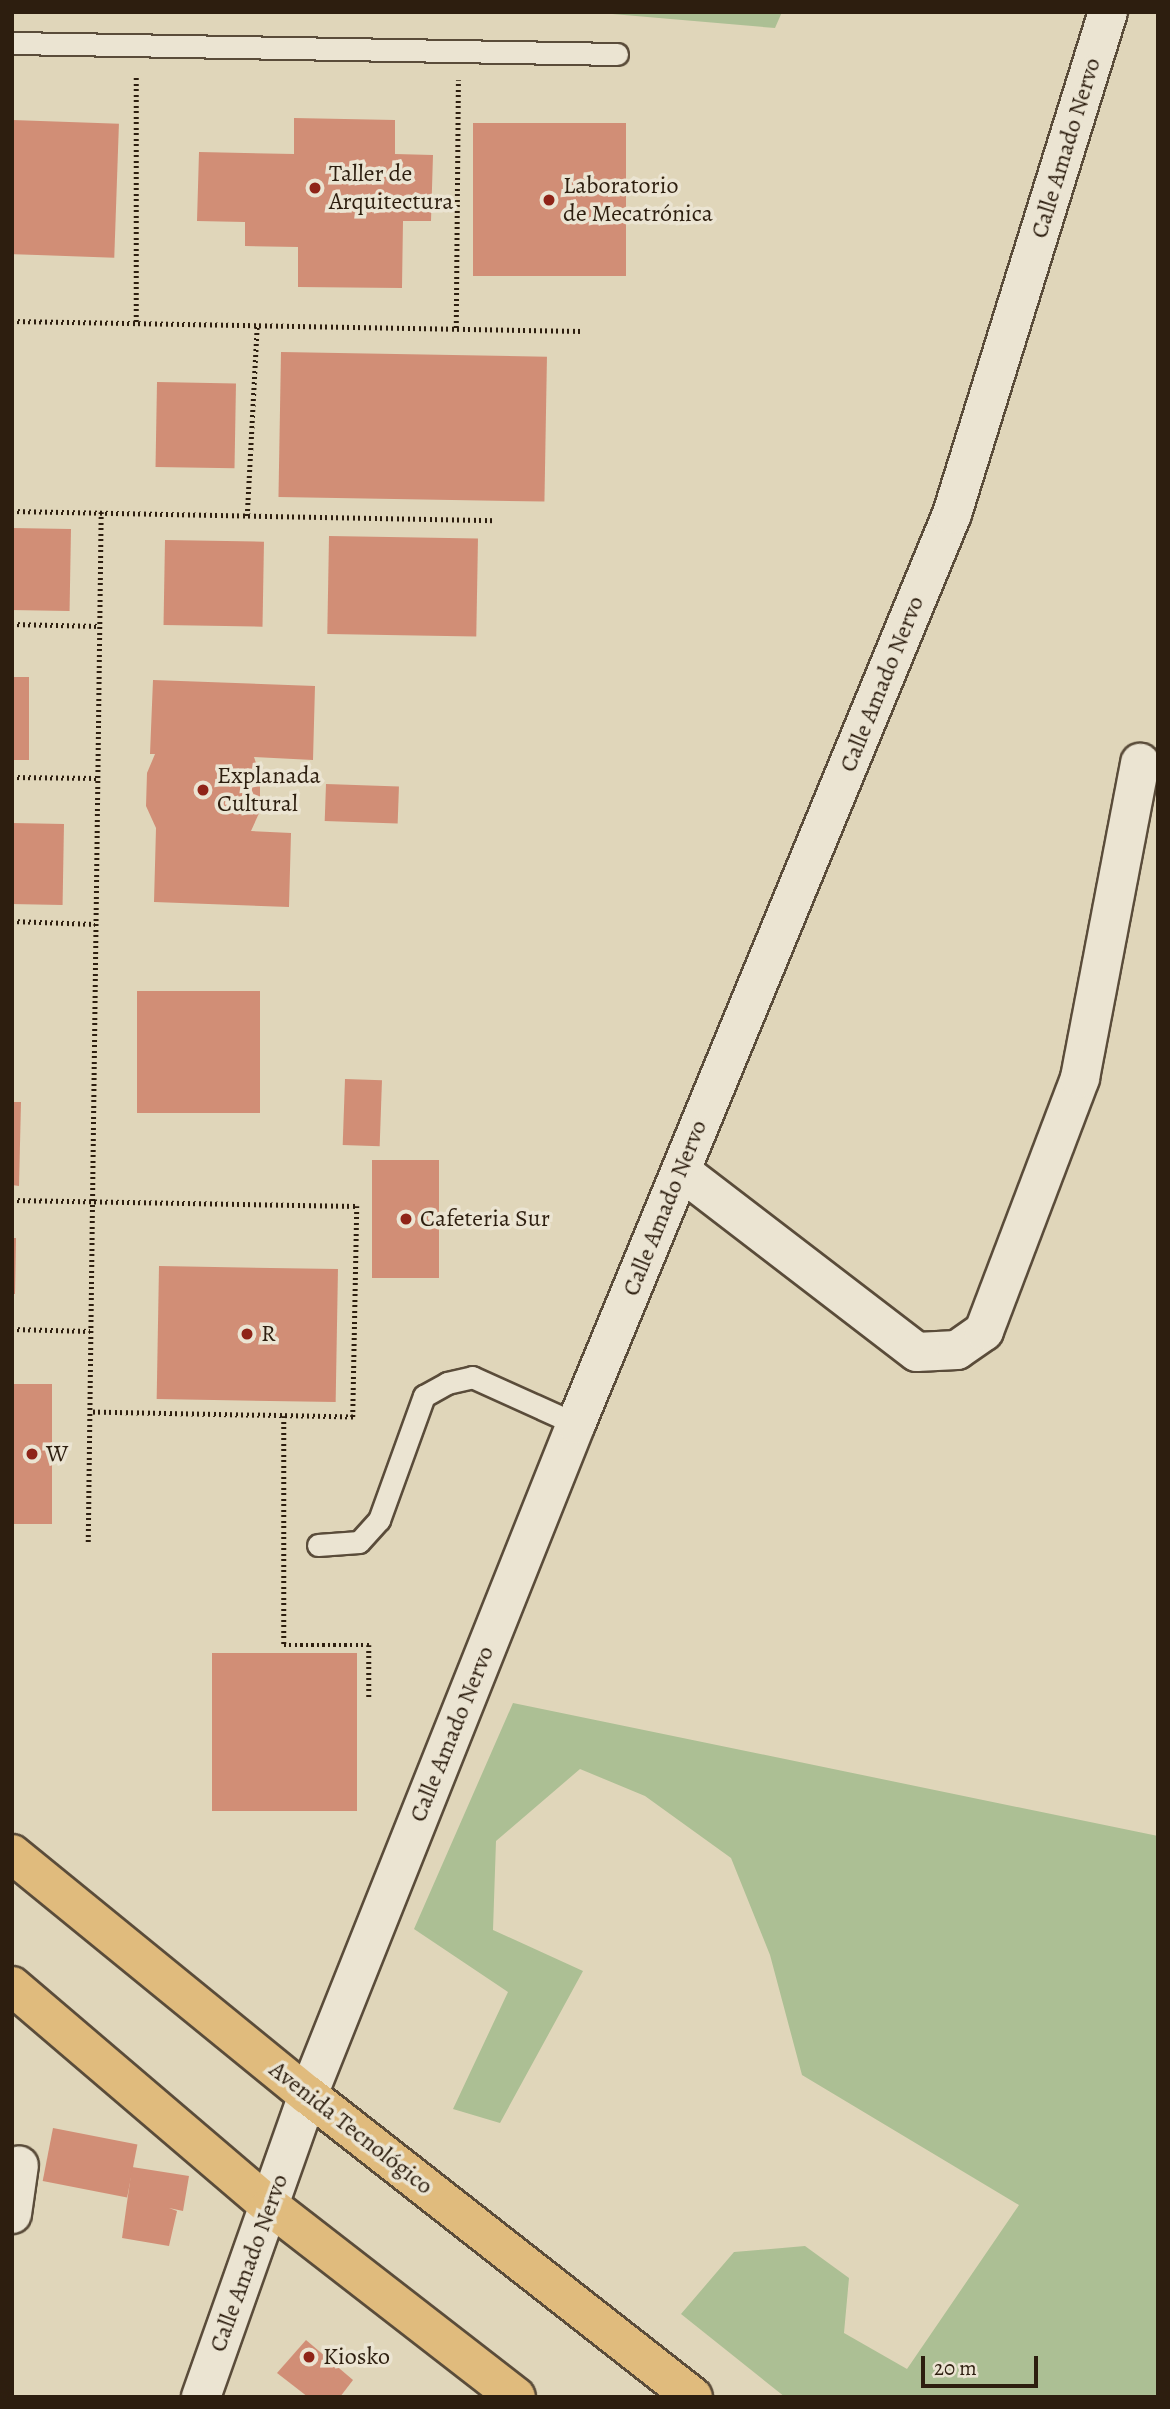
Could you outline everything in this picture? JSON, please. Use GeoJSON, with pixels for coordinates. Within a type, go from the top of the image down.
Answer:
{"type":"FeatureCollection","features":[{"type":"Feature","properties":{"kind":"main road","name":"Avenida Tecnológico"},"geometry":{"type":"LineString","coordinates":[[12,1854],[308,2095],[693,2397]]}},
{"type":"Feature","properties":{"kind":"main road"},"geometry":{"type":"LineString","coordinates":[[12,1986],[270,2206],[516,2397]]}},
{"type":"Feature","properties":{"kind":"street","name":"Calle Amado Nervo"},"geometry":{"type":"LineString","coordinates":[[201,2397],[308,2095],[576,1423],[952,514],[1108,12]]}},
{"type":"Feature","properties":{"kind":"street"},"geometry":{"type":"LineString","coordinates":[[681,1171],[917,1352],[957,1350],[984,1331],[1080,1078],[1140,763]]}},
{"type":"Feature","properties":{"kind":"street"},"geometry":{"type":"LineString","coordinates":[[12,2214],[19,2165]]}},
{"type":"Feature","properties":{"kind":"lane"},"geometry":{"type":"LineString","coordinates":[[12,43],[617,54]]}},
{"type":"Feature","properties":{"kind":"lane"},"geometry":{"type":"LineString","coordinates":[[318,1545],[359,1542],[379,1520],[424,1396],[447,1383],[472,1377],[576,1423]]}},
{"type":"Feature","properties":{"kind":"path"},"geometry":{"type":"LineString","coordinates":[[136,46],[136,323]]}},
{"type":"Feature","properties":{"kind":"path"},"geometry":{"type":"LineString","coordinates":[[456,328],[458,51]]}},
{"type":"Feature","properties":{"kind":"path"},"geometry":{"type":"LineString","coordinates":[[12,321],[582,331]]}},
{"type":"Feature","properties":{"kind":"path"},"geometry":{"type":"LineString","coordinates":[[247,516],[257,325]]}},
{"type":"Feature","properties":{"kind":"path"},"geometry":{"type":"LineString","coordinates":[[12,511],[496,520]]}},
{"type":"Feature","properties":{"kind":"path"},"geometry":{"type":"LineString","coordinates":[[88,1542],[101,512]]}},
{"type":"Feature","properties":{"kind":"path"},"geometry":{"type":"LineString","coordinates":[[12,624],[100,626]]}},
{"type":"Feature","properties":{"kind":"path"},"geometry":{"type":"LineString","coordinates":[[12,777],[98,778]]}},
{"type":"Feature","properties":{"kind":"path"},"geometry":{"type":"LineString","coordinates":[[12,921],[95,924]]}},
{"type":"Feature","properties":{"kind":"path"},"geometry":{"type":"LineString","coordinates":[[12,1200],[357,1206],[353,1417],[89,1412]]}},
{"type":"Feature","properties":{"kind":"path"},"geometry":{"type":"LineString","coordinates":[[12,1329],[90,1331]]}},
{"type":"Feature","properties":{"kind":"path"},"geometry":{"type":"LineString","coordinates":[[284,1416],[284,1645],[369,1645],[369,1697]]}},
{"type":"Feature","properties":{"kind":"green space"},"geometry":{"type":"Polygon","coordinates":[[[589,12],[782,12],[775,28],[589,12]]]}},
{"type":"Feature","properties":{"kind":"green space"},"geometry":{"type":"Polygon","coordinates":[[[513,1703],[1158,1836],[1158,2397],[785,2397],[681,2314],[734,2252],[805,2246],[849,2278],[844,2333],[907,2369],[1019,2205],[802,2075],[770,1955],[731,1858],[645,1796],[580,1769],[496,1841],[493,1930],[583,1971],[500,2123],[453,2109],[508,1992],[414,1929],[513,1703]]]}},
{"type":"Feature","properties":{"kind":"building","name":"Taller de Arquitectura"},"geometry":{"type":"Polygon","coordinates":[[[294,118],[395,120],[395,154],[433,155],[431,221],[403,221],[402,288],[298,287],[298,247],[245,246],[245,222],[197,221],[199,152],[294,154],[294,118]]]}},
{"type":"Feature","properties":{"kind":"building"},"geometry":{"type":"Polygon","coordinates":[[[12,120],[119,124],[114,258],[12,254],[12,120]]]}},
{"type":"Feature","properties":{"kind":"building","name":"Laboratorio de Mecatrónica"},"geometry":{"type":"Polygon","coordinates":[[[473,123],[626,123],[626,276],[473,276],[473,123]]]}},
{"type":"Feature","properties":{"kind":"building"},"geometry":{"type":"Polygon","coordinates":[[[281,352],[547,357],[544,502],[278,497],[281,352]]]}},
{"type":"Feature","properties":{"kind":"building"},"geometry":{"type":"Polygon","coordinates":[[[157,382],[236,383],[235,468],[156,467],[157,382]]]}},
{"type":"Feature","properties":{"kind":"building"},"geometry":{"type":"Polygon","coordinates":[[[12,528],[71,529],[70,611],[12,610],[12,528]]]}},
{"type":"Feature","properties":{"kind":"building"},"geometry":{"type":"Polygon","coordinates":[[[329,536],[478,539],[476,637],[327,634],[329,536]]]}},
{"type":"Feature","properties":{"kind":"building"},"geometry":{"type":"Polygon","coordinates":[[[165,540],[264,542],[263,627],[164,625],[165,540]]]}},
{"type":"Feature","properties":{"kind":"building"},"geometry":{"type":"Polygon","coordinates":[[[12,677],[29,677],[29,760],[12,760],[12,677]]]}},
{"type":"Feature","properties":{"kind":"building"},"geometry":{"type":"Polygon","coordinates":[[[153,680],[315,686],[313,760],[254,757],[260,775],[260,811],[251,831],[291,833],[289,907],[154,902],[156,828],[146,806],[147,773],[155,754],[150,754],[153,680]]]}},
{"type":"Feature","properties":{"kind":"building"},"geometry":{"type":"Polygon","coordinates":[[[326,784],[399,787],[398,824],[325,821],[326,784]]]}},
{"type":"Feature","properties":{"kind":"building"},"geometry":{"type":"Polygon","coordinates":[[[12,823],[64,824],[63,905],[12,904],[12,823]]]}},
{"type":"Feature","properties":{"kind":"building"},"geometry":{"type":"Polygon","coordinates":[[[137,991],[260,991],[260,1113],[137,1113],[137,991]]]}},
{"type":"Feature","properties":{"kind":"building"},"geometry":{"type":"Polygon","coordinates":[[[345,1079],[382,1080],[380,1146],[343,1145],[345,1079]]]}},
{"type":"Feature","properties":{"kind":"building"},"geometry":{"type":"Polygon","coordinates":[[[12,1102],[21,1102],[19,1186],[12,1185],[12,1102]]]}},
{"type":"Feature","properties":{"kind":"building","name":"Cafeteria Sur"},"geometry":{"type":"Polygon","coordinates":[[[372,1160],[439,1160],[439,1278],[372,1278],[372,1160]]]}},
{"type":"Feature","properties":{"kind":"building"},"geometry":{"type":"Polygon","coordinates":[[[12,1238],[16,1238],[15,1294],[12,1294],[12,1238]]]}},
{"type":"Feature","properties":{"kind":"building","name":"R"},"geometry":{"type":"Polygon","coordinates":[[[159,1266],[338,1269],[336,1402],[157,1399],[159,1266]]]}},
{"type":"Feature","properties":{"kind":"building","name":"W"},"geometry":{"type":"Polygon","coordinates":[[[12,1384],[52,1384],[52,1524],[12,1524],[12,1384]]]}},
{"type":"Feature","properties":{"kind":"building"},"geometry":{"type":"Polygon","coordinates":[[[212,1653],[357,1653],[357,1811],[212,1811],[212,1653]]]}},
{"type":"Feature","properties":{"kind":"building"},"geometry":{"type":"Polygon","coordinates":[[[53,2128],[137,2144],[127,2197],[43,2181],[53,2128]]]}},
{"type":"Feature","properties":{"kind":"building"},"geometry":{"type":"Polygon","coordinates":[[[132,2167],[189,2176],[183,2211],[169,2208],[177,2211],[169,2246],[122,2238],[132,2167]]]}},
{"type":"Feature","properties":{"kind":"building","name":"Kiosko"},"geometry":{"type":"Polygon","coordinates":[[[306,2340],[353,2380],[340,2397],[308,2397],[277,2373],[306,2340]]]}},
{"type":"Feature","properties":{"kind":"place","name":"Taller de Arquitectura"},"geometry":{"type":"Point","coordinates":[315,188]}},
{"type":"Feature","properties":{"kind":"place","name":"Laboratorio de Mecatrónica"},"geometry":{"type":"Point","coordinates":[549,200]}},
{"type":"Feature","properties":{"kind":"place","name":"Explanada Cultural"},"geometry":{"type":"Point","coordinates":[203,790]}},
{"type":"Feature","properties":{"kind":"place","name":"Cafeteria Sur"},"geometry":{"type":"Point","coordinates":[406,1219]}},
{"type":"Feature","properties":{"kind":"place","name":"R"},"geometry":{"type":"Point","coordinates":[247,1334]}},
{"type":"Feature","properties":{"kind":"place","name":"W"},"geometry":{"type":"Point","coordinates":[32,1454]}},
{"type":"Feature","properties":{"kind":"place","name":"Kiosko"},"geometry":{"type":"Point","coordinates":[309,2357]}}]}
